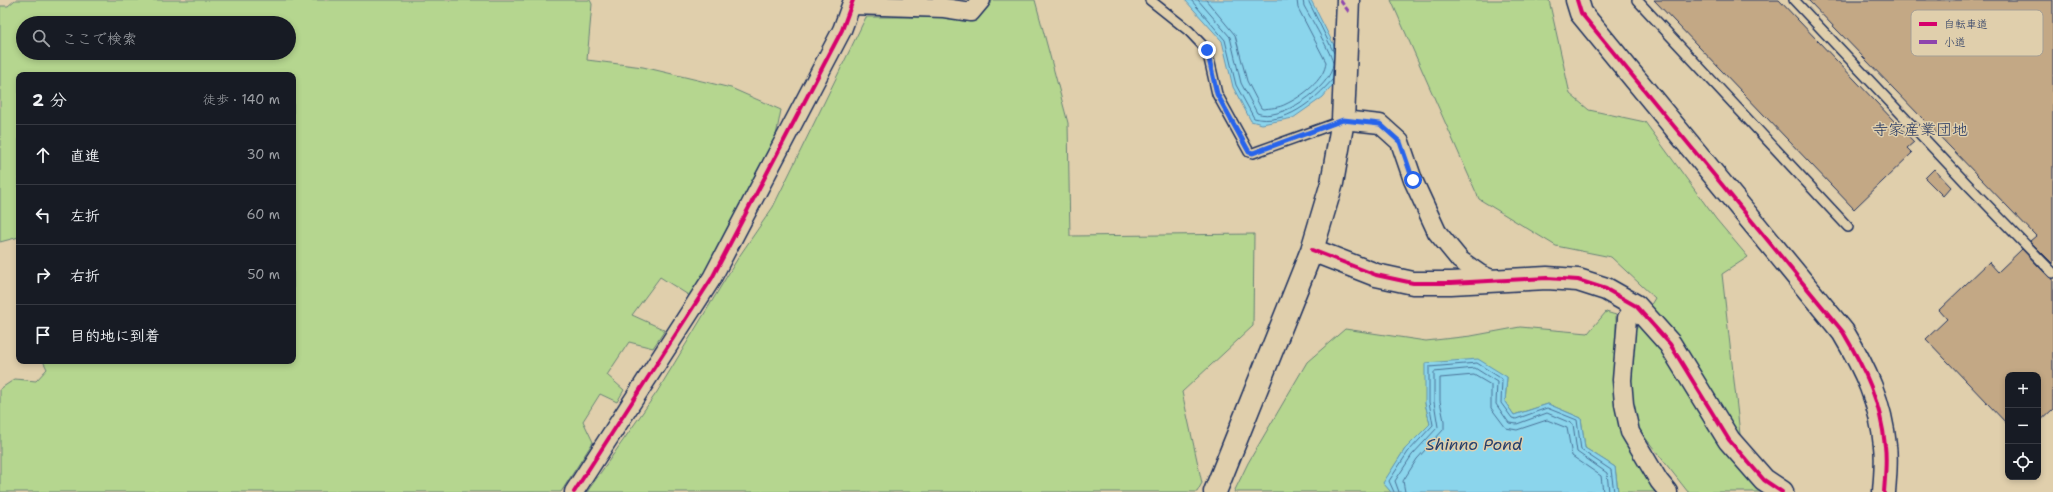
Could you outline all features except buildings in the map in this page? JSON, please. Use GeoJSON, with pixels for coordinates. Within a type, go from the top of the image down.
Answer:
{"type":"FeatureCollection","features":[{"type":"Feature","properties":{"kind":"street"},"geometry":{"type":"LineString","coordinates":[[574,492],[712,278],[842,30],[852,3],[944,8],[971,12],[981,0]]}},
{"type":"Feature","properties":{"kind":"street"},"geometry":{"type":"LineString","coordinates":[[1215,492],[1312,250],[1332,183],[1343,120],[1348,0]]}},
{"type":"Feature","properties":{"kind":"street"},"geometry":{"type":"LineString","coordinates":[[1577,0],[1581,13],[1843,332],[1863,366],[1876,396],[1885,447],[1884,492]]}},
{"type":"Feature","properties":{"kind":"street"},"geometry":{"type":"LineString","coordinates":[[1343,120],[1380,124],[1400,142],[1413,180],[1437,232],[1460,260],[1480,274],[1496,281]]}},
{"type":"Feature","properties":{"kind":"street"},"geometry":{"type":"LineString","coordinates":[[1312,250],[1376,275],[1413,283],[1451,283],[1547,278],[1578,280],[1606,289],[1636,306],[1670,344],[1729,440],[1764,480],[1782,492]]}},
{"type":"Feature","properties":{"kind":"street"},"geometry":{"type":"LineString","coordinates":[[1636,306],[1627,318],[1622,380],[1624,404],[1630,432],[1659,481],[1668,492]]}},
{"type":"Feature","properties":{"kind":"lane"},"geometry":{"type":"LineString","coordinates":[[1150,0],[1189,31],[1207,50],[1217,94],[1249,152],[1253,153],[1343,120]]}},
{"type":"Feature","properties":{"kind":"lane"},"geometry":{"type":"LineString","coordinates":[[1637,0],[1848,227]]}},
{"type":"Feature","properties":{"kind":"lane"},"geometry":{"type":"LineString","coordinates":[[1794,0],[1966,184],[2053,273]]}},
{"type":"Feature","properties":{"kind":"green space"},"geometry":{"type":"Polygon","coordinates":[[[15,0],[590,0],[592,4],[587,60],[643,67],[731,88],[781,110],[774,146],[693,298],[660,277],[632,315],[665,330],[653,348],[629,342],[607,375],[624,390],[617,402],[600,394],[583,421],[593,442],[561,492],[0,492],[0,389],[15,379],[36,381],[47,369],[44,364],[296,364],[296,72],[16,72],[16,238],[0,242],[0,6],[8,6],[15,0]]]}},
{"type":"Feature","properties":{"kind":"green space"},"geometry":{"type":"Polygon","coordinates":[[[992,0],[1035,0],[1068,123],[1070,236],[1254,234],[1253,326],[1182,392],[1202,483],[1197,492],[587,492],[657,392],[738,258],[773,207],[866,17],[972,17],[991,4],[992,0]]]}},
{"type":"Feature","properties":{"kind":"green space"},"geometry":{"type":"Polygon","coordinates":[[[1391,0],[1549,0],[1570,94],[1589,110],[1645,122],[1716,219],[1748,257],[1722,274],[1741,443],[1763,492],[1688,492],[1629,417],[1635,331],[1655,298],[1611,257],[1556,246],[1479,199],[1391,0]]]}},
{"type":"Feature","properties":{"kind":"green space"},"geometry":{"type":"Polygon","coordinates":[[[1606,312],[1616,315],[1617,380],[1661,492],[1618,492],[1615,467],[1585,448],[1581,418],[1548,404],[1514,415],[1505,402],[1507,377],[1425,403],[1430,424],[1405,449],[1384,483],[1391,492],[1234,492],[1248,463],[1307,362],[1345,329],[1426,341],[1471,336],[1520,327],[1588,333],[1606,312]]]}},
{"type":"Feature","properties":{"kind":"water"},"geometry":{"type":"Polygon","coordinates":[[[1185,0],[1311,0],[1342,61],[1339,78],[1323,97],[1293,118],[1262,124],[1251,121],[1233,87],[1222,41],[1185,0]]]}},
{"type":"Feature","properties":{"kind":"water","name":"Shinno Pond"},"geometry":{"type":"Polygon","coordinates":[[[1478,359],[1507,377],[1505,402],[1514,415],[1548,404],[1581,418],[1585,448],[1615,467],[1618,492],[1391,492],[1383,483],[1405,449],[1430,424],[1425,403],[1425,363],[1478,359]]]}},
{"type":"Feature","properties":{"kind":"marked path"},"geometry":{"type":"LineString","coordinates":[[1340,0],[1349,12]]}},
{"type":"Feature","properties":{"kind":"cycle path"},"geometry":{"type":"LineString","coordinates":[[574,492],[712,278],[842,30],[853,0]]}},
{"type":"Feature","properties":{"kind":"cycle path"},"geometry":{"type":"LineString","coordinates":[[1577,0],[1581,13],[1843,332],[1871,386],[1880,415],[1886,452],[1884,492]]}},
{"type":"Feature","properties":{"kind":"cycle path"},"geometry":{"type":"LineString","coordinates":[[1312,250],[1376,275],[1413,283],[1451,283],[1547,278],[1578,280],[1606,289],[1636,306],[1670,344],[1729,440],[1764,480],[1782,492]]}},
{"type":"Feature","properties":{"kind":"district","name":"寺家産業団地"},"geometry":{"type":"Point","coordinates":[1920,129]}},
{"type":"Feature","properties":{"kind":"route"},"geometry":{"type":"LineString","coordinates":[[1207,50],[1217,94],[1249,152],[1253,153],[1343,120],[1380,124],[1400,142],[1413,180]]}}]}
